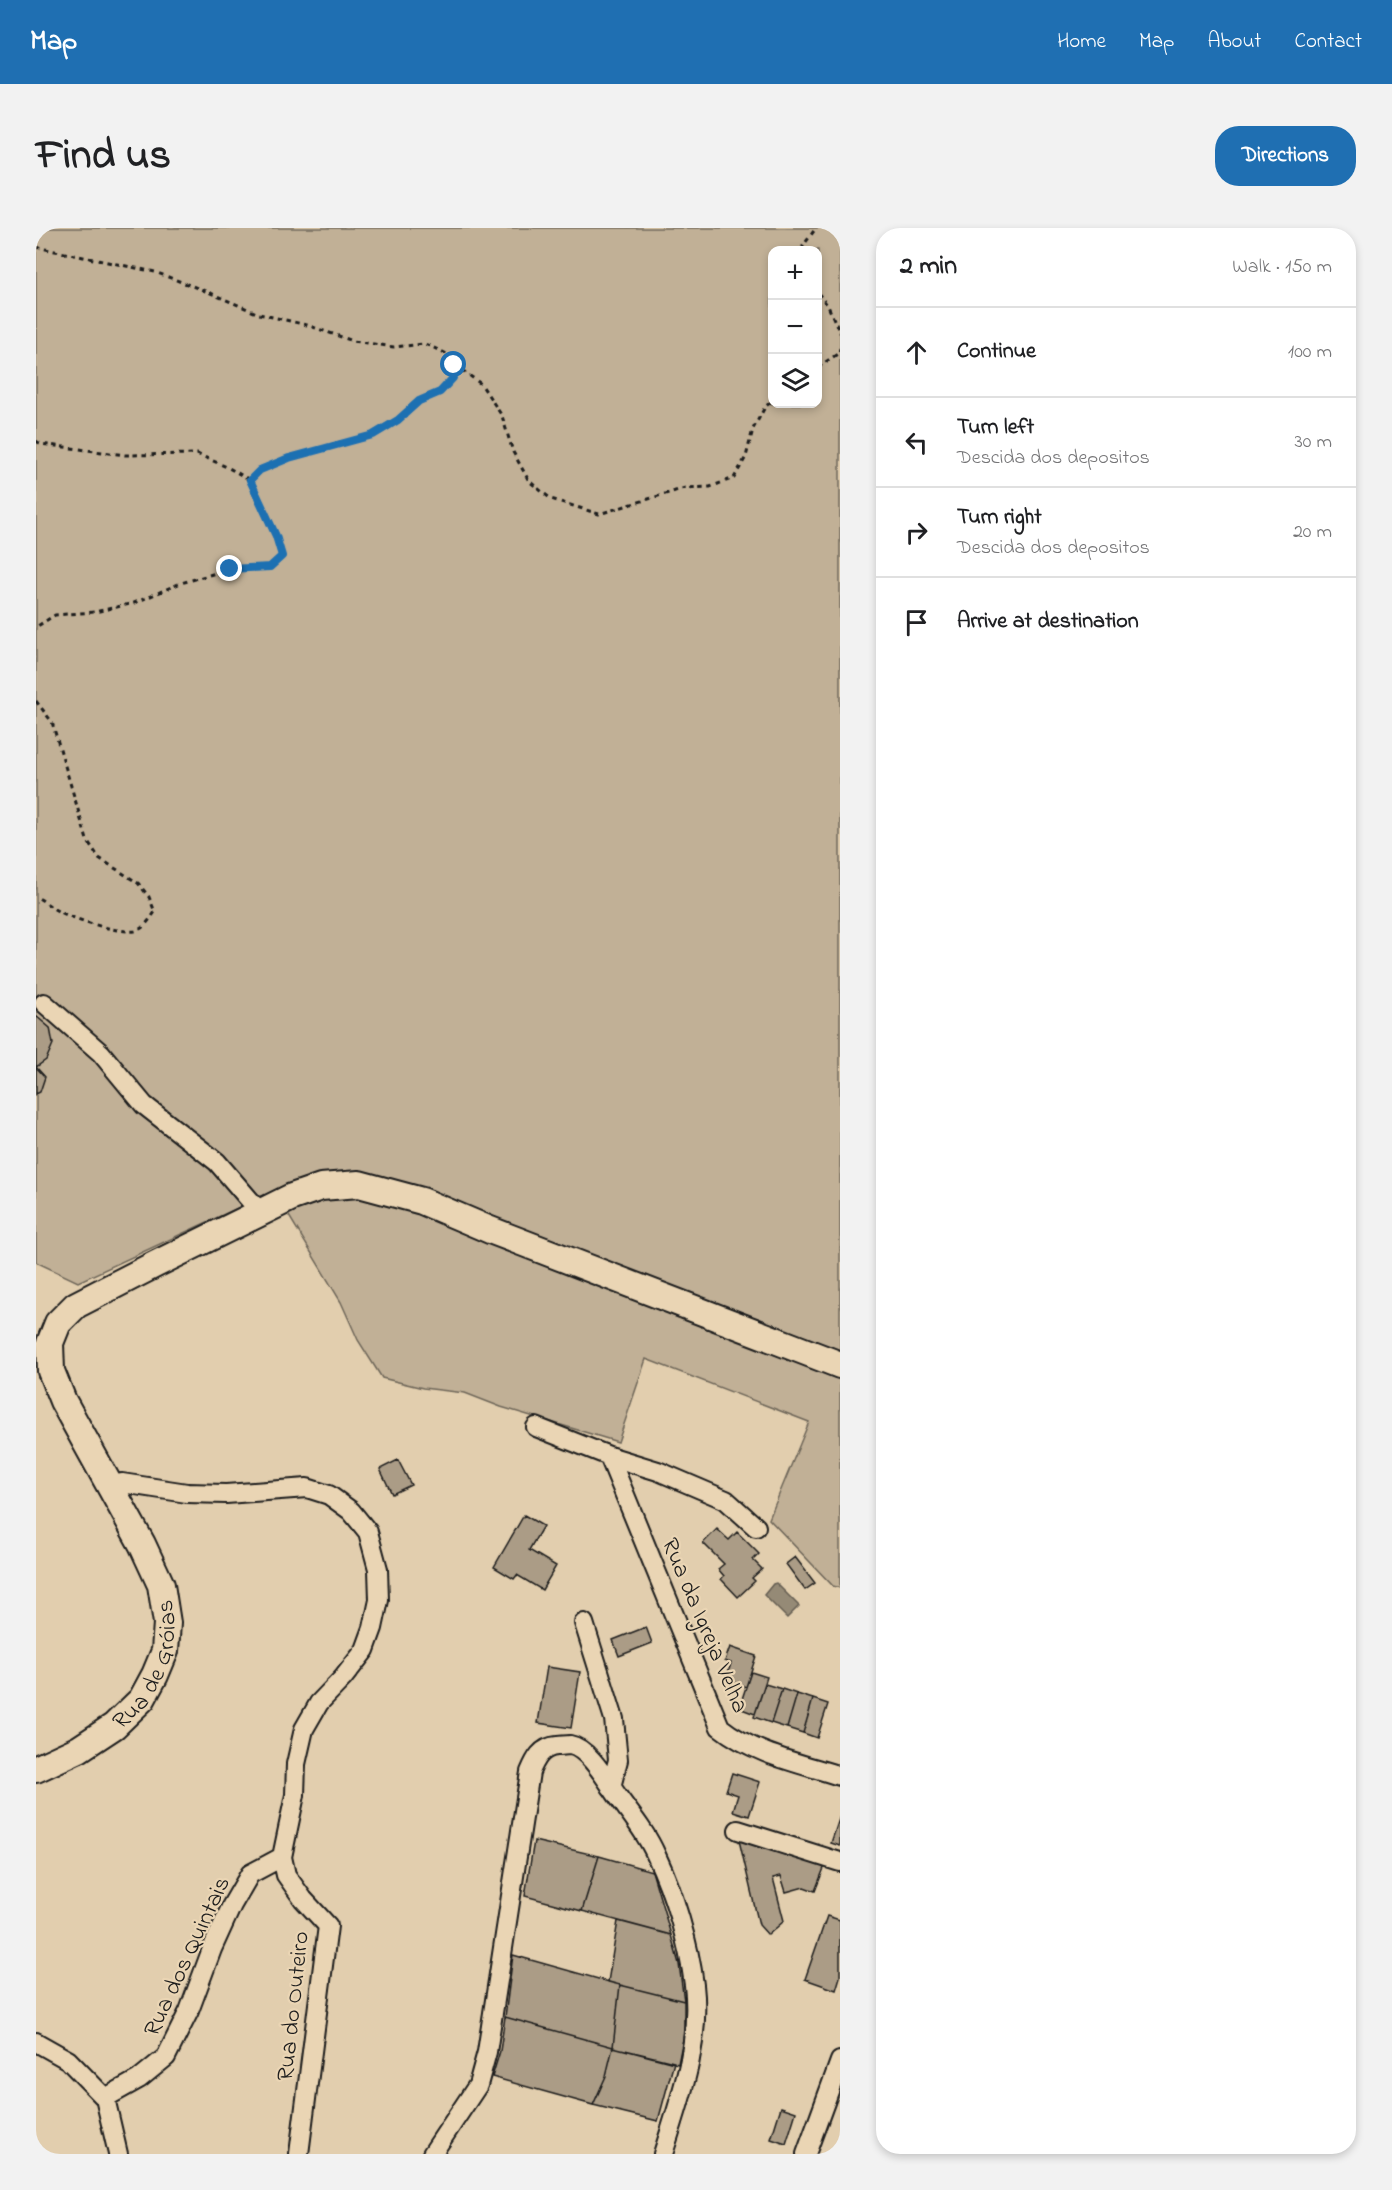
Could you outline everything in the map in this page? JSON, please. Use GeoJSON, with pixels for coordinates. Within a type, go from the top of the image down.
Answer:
{"type":"FeatureCollection","features":[{"type":"Feature","properties":{"kind":"street"},"geometry":{"type":"LineString","coordinates":[[44,1003],[101,1053],[144,1105],[217,1162],[260,1212]]}},
{"type":"Feature","properties":{"kind":"street","name":"Rua de Gróias"},"geometry":{"type":"LineString","coordinates":[[36,1769],[79,1749],[114,1726],[142,1699],[165,1651],[167,1623],[161,1585],[142,1544],[63,1401],[51,1371],[51,1343],[58,1323],[76,1305],[260,1212],[321,1187],[359,1184],[422,1201],[840,1365]]}},
{"type":"Feature","properties":{"kind":"street"},"geometry":{"type":"LineString","coordinates":[[536,1427],[609,1456],[658,1471],[726,1500],[756,1527]]}},
{"type":"Feature","properties":{"kind":"street","name":"Rua da Igreja Velha"},"geometry":{"type":"LineString","coordinates":[[609,1456],[720,1727],[752,1748],[840,1776]]}},
{"type":"Feature","properties":{"kind":"street"},"geometry":{"type":"LineString","coordinates":[[109,1486],[122,1483],[187,1493],[307,1488],[329,1495],[351,1510],[368,1532],[378,1569],[380,1600],[373,1628],[364,1650],[343,1678],[319,1703],[304,1729],[296,1764],[295,1795],[282,1857]]}},
{"type":"Feature","properties":{"kind":"street"},"geometry":{"type":"LineString","coordinates":[[584,1623],[614,1719],[618,1760],[611,1787]]}},
{"type":"Feature","properties":{"kind":"street"},"geometry":{"type":"LineString","coordinates":[[432,2154],[478,2085],[487,2052],[530,1772],[536,1756],[551,1746],[572,1745],[589,1756],[656,1853],[685,1941],[694,1985],[696,2028],[690,2062],[663,2154]]}},
{"type":"Feature","properties":{"kind":"street"},"geometry":{"type":"LineString","coordinates":[[738,1830],[840,1862]]}},
{"type":"Feature","properties":{"kind":"street","name":"Rua dos Quintais"},"geometry":{"type":"LineString","coordinates":[[105,2098],[139,2079],[166,2057],[189,2011],[212,1949],[241,1889],[250,1874],[282,1857]]}},
{"type":"Feature","properties":{"kind":"street","name":"Rua do Outeiro"},"geometry":{"type":"LineString","coordinates":[[282,1857],[286,1875],[303,1899],[328,1926],[299,2154]]}},
{"type":"Feature","properties":{"kind":"street"},"geometry":{"type":"LineString","coordinates":[[36,2042],[68,2060],[105,2098],[118,2154]]}},
{"type":"Feature","properties":{"kind":"street"},"geometry":{"type":"LineString","coordinates":[[806,2154],[840,2061]]}},
{"type":"Feature","properties":{"kind":"path"},"geometry":{"type":"LineString","coordinates":[[803,246],[816,228]]}},
{"type":"Feature","properties":{"kind":"path"},"geometry":{"type":"LineString","coordinates":[[36,247],[155,272],[259,314],[307,325],[353,341],[394,347],[425,344],[445,353],[454,365],[481,384],[502,416],[513,452],[530,481],[551,500],[599,514],[686,488],[710,487],[734,478],[746,457],[753,429],[768,404]]}},
{"type":"Feature","properties":{"kind":"path"},"geometry":{"type":"LineString","coordinates":[[822,298],[840,333]]}},
{"type":"Feature","properties":{"kind":"path"},"geometry":{"type":"LineString","coordinates":[[822,364],[840,353],[840,348]]}},
{"type":"Feature","properties":{"kind":"path"},"geometry":{"type":"LineString","coordinates":[[250,480],[260,470],[289,458],[373,435],[398,420],[419,401],[440,392],[453,378],[454,365]]}},
{"type":"Feature","properties":{"kind":"path"},"geometry":{"type":"LineString","coordinates":[[36,441],[41,444],[125,455],[197,454],[250,480],[276,536],[282,556],[270,567],[230,569],[181,583],[134,603],[95,612],[55,615],[36,627]]}},
{"type":"Feature","properties":{"kind":"path"},"geometry":{"type":"LineString","coordinates":[[36,700],[52,722],[87,840],[99,858],[138,883],[150,897],[155,912],[148,923],[136,931],[117,929],[56,910],[36,897]]}},
{"type":"Feature","properties":{"kind":"shaded area"},"geometry":{"type":"Polygon","coordinates":[[[36,228],[840,228],[840,1588],[833,1586],[769,1519],[809,1422],[646,1359],[618,1442],[501,1407],[465,1393],[423,1388],[382,1378],[358,1340],[341,1302],[274,1191],[78,1282],[36,1262],[36,228]]]}},
{"type":"Feature","properties":{"kind":"shaded area"},"geometry":{"type":"Polygon","coordinates":[[[776,1583],[799,1606],[787,1618],[764,1595],[776,1583]]]}},
{"type":"Feature","properties":{"kind":"building"},"geometry":{"type":"Polygon","coordinates":[[[36,1016],[50,1028],[53,1044],[46,1060],[36,1067],[36,1016]]]}},
{"type":"Feature","properties":{"kind":"building"},"geometry":{"type":"Polygon","coordinates":[[[36,1067],[45,1077],[40,1092],[36,1094],[36,1067]]]}},
{"type":"Feature","properties":{"kind":"building"},"geometry":{"type":"Polygon","coordinates":[[[398,1460],[411,1485],[392,1494],[380,1469],[398,1460]]]}},
{"type":"Feature","properties":{"kind":"building"},"geometry":{"type":"Polygon","coordinates":[[[524,1515],[543,1526],[529,1550],[556,1566],[542,1590],[517,1575],[514,1579],[494,1567],[524,1515]]]}},
{"type":"Feature","properties":{"kind":"building"},"geometry":{"type":"Polygon","coordinates":[[[717,1529],[729,1540],[737,1532],[759,1554],[753,1560],[762,1569],[752,1578],[755,1581],[738,1597],[721,1579],[724,1576],[718,1569],[724,1564],[703,1543],[717,1529]]]}},
{"type":"Feature","properties":{"kind":"building"},"geometry":{"type":"Polygon","coordinates":[[[795,1557],[815,1583],[805,1590],[786,1564],[795,1557]]]}},
{"type":"Feature","properties":{"kind":"building"},"geometry":{"type":"Polygon","coordinates":[[[646,1627],[652,1643],[619,1656],[613,1640],[646,1627]]]}},
{"type":"Feature","properties":{"kind":"building"},"geometry":{"type":"Polygon","coordinates":[[[730,1647],[756,1656],[746,1687],[726,1680],[731,1663],[725,1661],[730,1647]]]}},
{"type":"Feature","properties":{"kind":"building"},"geometry":{"type":"Polygon","coordinates":[[[547,1667],[580,1672],[571,1728],[538,1723],[547,1667]]]}},
{"type":"Feature","properties":{"kind":"building"},"geometry":{"type":"Polygon","coordinates":[[[751,1672],[767,1677],[755,1714],[739,1708],[751,1672]]]}},
{"type":"Feature","properties":{"kind":"building"},"geometry":{"type":"Polygon","coordinates":[[[765,1684],[782,1689],[771,1723],[754,1717],[765,1684]]]}},
{"type":"Feature","properties":{"kind":"building"},"geometry":{"type":"Polygon","coordinates":[[[782,1689],[797,1694],[787,1728],[771,1723],[782,1689]]]}},
{"type":"Feature","properties":{"kind":"building"},"geometry":{"type":"Polygon","coordinates":[[[797,1694],[813,1699],[803,1733],[787,1728],[797,1694]]]}},
{"type":"Feature","properties":{"kind":"building"},"geometry":{"type":"Polygon","coordinates":[[[813,1699],[828,1704],[817,1738],[803,1733],[813,1699]]]}},
{"type":"Feature","properties":{"kind":"building"},"geometry":{"type":"Polygon","coordinates":[[[732,1773],[760,1782],[749,1816],[733,1811],[738,1795],[726,1791],[732,1773]]]}},
{"type":"Feature","properties":{"kind":"building"},"geometry":{"type":"Polygon","coordinates":[[[840,1816],[840,1846],[831,1843],[840,1816]]]}},
{"type":"Feature","properties":{"kind":"building"},"geometry":{"type":"Polygon","coordinates":[[[738,1836],[826,1863],[815,1891],[804,1887],[786,1892],[781,1876],[773,1878],[784,1921],[768,1935],[759,1925],[738,1836]]]}},
{"type":"Feature","properties":{"kind":"building"},"geometry":{"type":"Polygon","coordinates":[[[534,1841],[599,1856],[582,1911],[525,1896],[534,1841]]]}},
{"type":"Feature","properties":{"kind":"building"},"geometry":{"type":"Polygon","coordinates":[[[599,1856],[652,1871],[671,1935],[582,1911],[599,1856]]]}},
{"type":"Feature","properties":{"kind":"building"},"geometry":{"type":"Polygon","coordinates":[[[827,1916],[840,1920],[840,1977],[836,1990],[805,1979],[827,1916]]]}},
{"type":"Feature","properties":{"kind":"building"},"geometry":{"type":"Polygon","coordinates":[[[618,1921],[671,1935],[679,1964],[684,2001],[608,1982],[618,1921]]]}},
{"type":"Feature","properties":{"kind":"building"},"geometry":{"type":"Polygon","coordinates":[[[513,1955],[620,1985],[613,2047],[505,2017],[513,1955]]]}},
{"type":"Feature","properties":{"kind":"building"},"geometry":{"type":"Polygon","coordinates":[[[620,1985],[684,2001],[684,2034],[678,2064],[613,2047],[620,1985]]]}},
{"type":"Feature","properties":{"kind":"building"},"geometry":{"type":"Polygon","coordinates":[[[505,2017],[613,2047],[606,2076],[593,2105],[492,2077],[500,2051],[505,2017]]]}},
{"type":"Feature","properties":{"kind":"building"},"geometry":{"type":"Polygon","coordinates":[[[613,2047],[674,2062],[658,2121],[593,2105],[606,2076],[613,2047]]]}},
{"type":"Feature","properties":{"kind":"building"},"geometry":{"type":"Polygon","coordinates":[[[781,2107],[796,2112],[786,2144],[771,2139],[781,2107]]]}},
{"type":"Feature","properties":{"kind":"route"},"geometry":{"type":"LineString","coordinates":[[230,569],[270,567],[282,556],[276,536],[250,480],[260,470],[289,458],[373,435],[398,420],[419,401],[440,392],[453,378],[454,365]]}}]}
